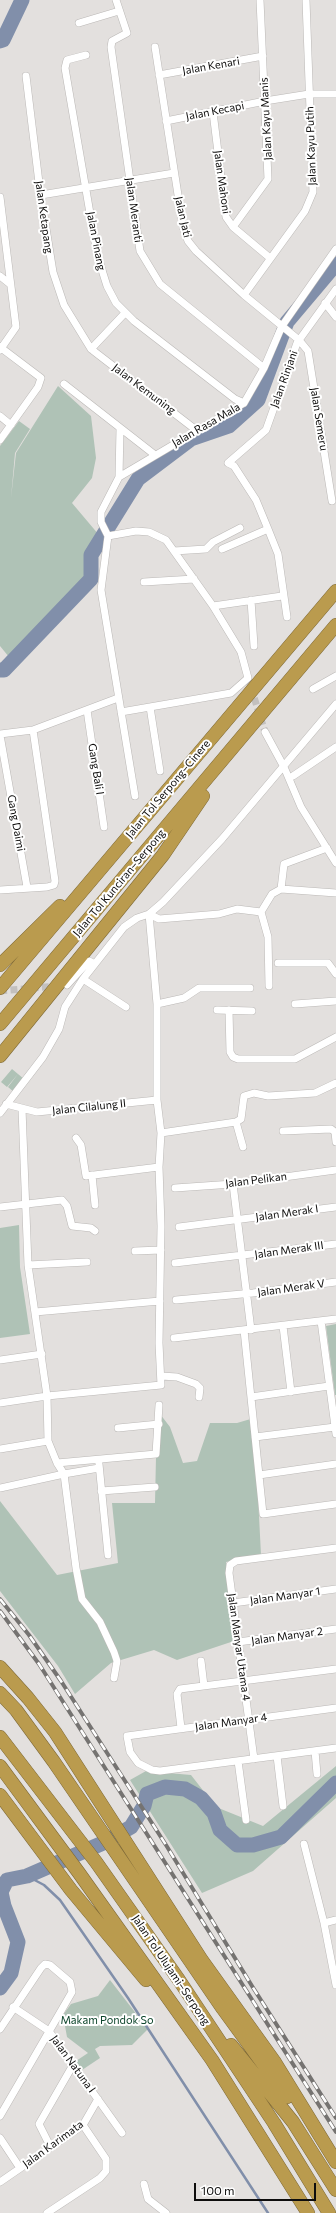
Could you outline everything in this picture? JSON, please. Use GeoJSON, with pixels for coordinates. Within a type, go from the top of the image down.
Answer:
{"type":"FeatureCollection","features":[{"type":"Feature","properties":{"kind":"highway","name":"Jalan Tol Serpong–Cinere"},"geometry":{"type":"LineString","coordinates":[[0,988],[336,591]]}},
{"type":"Feature","properties":{"kind":"highway"},"geometry":{"type":"LineString","coordinates":[[0,1056],[163,855],[239,742],[336,625]]}},
{"type":"Feature","properties":{"kind":"highway","name":"Jalan Tol Kunciran–Serpong"},"geometry":{"type":"LineString","coordinates":[[0,1024],[239,742]]}},
{"type":"Feature","properties":{"kind":"highway"},"geometry":{"type":"LineString","coordinates":[[0,965],[17,946],[104,865]]}},
{"type":"Feature","properties":{"kind":"highway"},"geometry":{"type":"LineString","coordinates":[[0,1667],[28,1698],[55,1732],[201,1959],[274,2061],[336,2162]]}},
{"type":"Feature","properties":{"kind":"highway"},"geometry":{"type":"LineString","coordinates":[[0,1693],[16,1710],[223,2009],[336,2162]]}},
{"type":"Feature","properties":{"kind":"highway","name":"Jalan Tol Ulujami–Serpong"},"geometry":{"type":"LineString","coordinates":[[0,1737],[96,1862],[179,1980],[274,2123],[329,2213]]}},
{"type":"Feature","properties":{"kind":"highway","name":"Jalan Tol Ulujami–Serpong"},"geometry":{"type":"LineString","coordinates":[[0,1766],[80,1873],[212,2060],[308,2213]]}},
{"type":"Feature","properties":{"kind":"highway"},"geometry":{"type":"LineString","coordinates":[[0,1795],[71,1890],[212,2060]]}},
{"type":"Feature","properties":{"kind":"highway"},"geometry":{"type":"LineString","coordinates":[[179,1980],[293,2122],[336,2190]]}},
{"type":"Feature","properties":{"kind":"street"},"geometry":{"type":"LineString","coordinates":[[79,23],[119,10],[116,0]]}},
{"type":"Feature","properties":{"kind":"street","name":"Jalan Kayu Manis"},"geometry":{"type":"LineString","coordinates":[[233,227],[268,179],[260,0]]}},
{"type":"Feature","properties":{"kind":"street","name":"Jalan Kayu Putih"},"geometry":{"type":"LineString","coordinates":[[244,295],[305,211],[312,196],[306,0]]}},
{"type":"Feature","properties":{"kind":"street","name":"Jalan Meranti"},"geometry":{"type":"LineString","coordinates":[[119,10],[127,33],[112,41],[111,47],[140,251],[160,284],[264,368]]}},
{"type":"Feature","properties":{"kind":"street","name":"Jalan Jati"},"geometry":{"type":"LineString","coordinates":[[155,47],[183,227],[188,241],[196,251],[244,295],[297,338]]}},
{"type":"Feature","properties":{"kind":"street","name":"Jalan Pinang"},"geometry":{"type":"LineString","coordinates":[[86,55],[67,60],[65,64],[100,271],[113,298],[125,313],[235,399],[244,403]]}},
{"type":"Feature","properties":{"kind":"street","name":"Jalan Kenari"},"geometry":{"type":"LineString","coordinates":[[160,75],[263,56]]}},
{"type":"Feature","properties":{"kind":"street","name":"Jalan Ketapang"},"geometry":{"type":"LineString","coordinates":[[26,76],[40,195],[52,272],[64,305],[91,349]]}},
{"type":"Feature","properties":{"kind":"street","name":"Jalan Kecapi"},"geometry":{"type":"LineString","coordinates":[[166,121],[265,101],[309,94],[336,94]]}},
{"type":"Feature","properties":{"kind":"street","name":"Jalan Mahoni"},"geometry":{"type":"LineString","coordinates":[[213,112],[226,217],[233,227],[270,258]]}},
{"type":"Feature","properties":{"kind":"street"},"geometry":{"type":"LineString","coordinates":[[40,195],[174,173]]}},
{"type":"Feature","properties":{"kind":"street"},"geometry":{"type":"LineString","coordinates":[[0,197],[15,329],[0,348],[41,378],[38,387],[0,440]]}},
{"type":"Feature","properties":{"kind":"street","name":"Jalan Rasa Mala"},"geometry":{"type":"LineString","coordinates":[[119,477],[196,430],[244,403],[264,368],[283,327],[336,249]]}},
{"type":"Feature","properties":{"kind":"street"},"geometry":{"type":"LineString","coordinates":[[0,276],[10,284]]}},
{"type":"Feature","properties":{"kind":"street","name":"Jalan Rinjani"},"geometry":{"type":"LineString","coordinates":[[268,529],[256,500],[234,466],[228,463],[266,430],[297,338],[336,289]]}},
{"type":"Feature","properties":{"kind":"street"},"geometry":{"type":"LineString","coordinates":[[325,304],[336,317]]}},
{"type":"Feature","properties":{"kind":"street"},"geometry":{"type":"LineString","coordinates":[[91,349],[125,313]]}},
{"type":"Feature","properties":{"kind":"street","name":"Jalan Semeru"},"geometry":{"type":"LineString","coordinates":[[297,338],[305,347],[309,356],[332,501]]}},
{"type":"Feature","properties":{"kind":"street","name":"Jalan Kemuning"},"geometry":{"type":"LineString","coordinates":[[91,349],[196,430]]}},
{"type":"Feature","properties":{"kind":"street"},"geometry":{"type":"LineString","coordinates":[[64,384],[155,455]]}},
{"type":"Feature","properties":{"kind":"street"},"geometry":{"type":"LineString","coordinates":[[0,416],[12,425]]}},
{"type":"Feature","properties":{"kind":"street"},"geometry":{"type":"LineString","coordinates":[[120,429],[119,477],[101,512],[101,522],[107,534],[101,590],[135,796]]}},
{"type":"Feature","properties":{"kind":"street"},"geometry":{"type":"LineString","coordinates":[[174,551],[206,549],[213,542],[240,528]]}},
{"type":"Feature","properties":{"kind":"street"},"geometry":{"type":"LineString","coordinates":[[222,549],[268,529],[278,554],[282,596],[287,617]]}},
{"type":"Feature","properties":{"kind":"street"},"geometry":{"type":"LineString","coordinates":[[107,534],[136,531],[149,532],[166,540],[213,606],[241,652],[248,678],[231,693],[121,712]]}},
{"type":"Feature","properties":{"kind":"street"},"geometry":{"type":"LineString","coordinates":[[144,582],[194,579]]}},
{"type":"Feature","properties":{"kind":"street"},"geometry":{"type":"LineString","coordinates":[[213,606],[282,596]]}},
{"type":"Feature","properties":{"kind":"street"},"geometry":{"type":"LineString","coordinates":[[251,600],[254,646]]}},
{"type":"Feature","properties":{"kind":"street"},"geometry":{"type":"LineString","coordinates":[[313,689],[336,676]]}},
{"type":"Feature","properties":{"kind":"street"},"geometry":{"type":"LineString","coordinates":[[0,735],[33,730],[118,698]]}},
{"type":"Feature","properties":{"kind":"street"},"geometry":{"type":"LineString","coordinates":[[0,1113],[43,1057],[59,1029],[65,1007],[83,979],[124,926],[137,918],[149,914],[222,839],[336,704]]}},
{"type":"Feature","properties":{"kind":"street"},"geometry":{"type":"LineString","coordinates":[[150,707],[160,771]]}},
{"type":"Feature","properties":{"kind":"street","name":"Gang Bali I"},"geometry":{"type":"LineString","coordinates":[[87,710],[104,827]]}},
{"type":"Feature","properties":{"kind":"street"},"geometry":{"type":"LineString","coordinates":[[0,890],[51,886],[55,881],[33,730]]}},
{"type":"Feature","properties":{"kind":"street"},"geometry":{"type":"LineString","coordinates":[[265,732],[284,767],[301,807],[336,862]]}},
{"type":"Feature","properties":{"kind":"street","name":"Gang Daimi"},"geometry":{"type":"LineString","coordinates":[[0,735],[27,887]]}},
{"type":"Feature","properties":{"kind":"street"},"geometry":{"type":"LineString","coordinates":[[293,776],[318,757],[336,749]]}},
{"type":"Feature","properties":{"kind":"street"},"geometry":{"type":"LineString","coordinates":[[281,890],[284,864],[327,848]]}},
{"type":"Feature","properties":{"kind":"street"},"geometry":{"type":"LineString","coordinates":[[269,986],[268,937],[262,912],[272,894],[281,890],[336,893]]}},
{"type":"Feature","properties":{"kind":"street"},"geometry":{"type":"LineString","coordinates":[[149,914],[159,919],[219,914],[237,909],[262,912]]}},
{"type":"Feature","properties":{"kind":"street"},"geometry":{"type":"LineString","coordinates":[[0,1403],[47,1396],[161,1385],[159,1343],[161,1250],[159,1167],[161,1133],[157,1100],[157,1004],[149,914]]}},
{"type":"Feature","properties":{"kind":"street"},"geometry":{"type":"LineString","coordinates":[[67,985],[89,961],[95,964]]}},
{"type":"Feature","properties":{"kind":"street"},"geometry":{"type":"LineString","coordinates":[[278,963],[328,963],[336,974]]}},
{"type":"Feature","properties":{"kind":"street"},"geometry":{"type":"LineString","coordinates":[[83,979],[126,1007]]}},
{"type":"Feature","properties":{"kind":"street"},"geometry":{"type":"LineString","coordinates":[[157,1004],[184,998],[199,988],[250,988]]}},
{"type":"Feature","properties":{"kind":"street"},"geometry":{"type":"LineString","coordinates":[[295,1004],[336,1001]]}},
{"type":"Feature","properties":{"kind":"street"},"geometry":{"type":"LineString","coordinates":[[217,1010],[252,1011]]}},
{"type":"Feature","properties":{"kind":"street"},"geometry":{"type":"LineString","coordinates":[[229,1010],[230,1052],[233,1057],[238,1059],[295,1059],[336,1037]]}},
{"type":"Feature","properties":{"kind":"street"},"geometry":{"type":"LineString","coordinates":[[161,1133],[236,1122],[241,1119],[244,1096],[254,1093],[268,1096],[315,1093],[336,1083]]}},
{"type":"Feature","properties":{"kind":"street","name":"Jalan Cilalung II"},"geometry":{"type":"LineString","coordinates":[[6,1104],[37,1112],[157,1100]]}},
{"type":"Feature","properties":{"kind":"street"},"geometry":{"type":"LineString","coordinates":[[22,1109],[28,1265],[47,1396],[48,1441],[57,1463],[64,1474],[76,1568],[82,1599],[100,1622],[114,1652],[117,1661],[114,1678]]}},
{"type":"Feature","properties":{"kind":"street"},"geometry":{"type":"LineString","coordinates":[[236,1122],[243,1147]]}},
{"type":"Feature","properties":{"kind":"street"},"geometry":{"type":"LineString","coordinates":[[283,1131],[331,1129],[335,1132],[336,1142]]}},
{"type":"Feature","properties":{"kind":"street"},"geometry":{"type":"LineString","coordinates":[[76,1138],[81,1145],[86,1176],[159,1167]]}},
{"type":"Feature","properties":{"kind":"street","name":"Jalan Pelikan"},"geometry":{"type":"LineString","coordinates":[[175,1188],[233,1184],[336,1170]]}},
{"type":"Feature","properties":{"kind":"street"},"geometry":{"type":"LineString","coordinates":[[92,1175],[95,1204]]}},
{"type":"Feature","properties":{"kind":"street"},"geometry":{"type":"LineString","coordinates":[[233,1184],[247,1294],[251,1397],[263,1514],[336,1504]]}},
{"type":"Feature","properties":{"kind":"street"},"geometry":{"type":"LineString","coordinates":[[0,1207],[62,1200],[67,1206],[72,1226],[92,1228],[95,1231]]}},
{"type":"Feature","properties":{"kind":"street","name":"Jalan Merak I"},"geometry":{"type":"LineString","coordinates":[[179,1226],[336,1207]]}},
{"type":"Feature","properties":{"kind":"street","name":"Jalan Merak III"},"geometry":{"type":"LineString","coordinates":[[175,1263],[242,1257],[336,1244]]}},
{"type":"Feature","properties":{"kind":"street"},"geometry":{"type":"LineString","coordinates":[[135,1251],[161,1250]]}},
{"type":"Feature","properties":{"kind":"street"},"geometry":{"type":"LineString","coordinates":[[28,1265],[87,1262]]}},
{"type":"Feature","properties":{"kind":"street","name":"Jalan Merak V"},"geometry":{"type":"LineString","coordinates":[[176,1300],[247,1294],[336,1282]]}},
{"type":"Feature","properties":{"kind":"street"},"geometry":{"type":"LineString","coordinates":[[35,1312],[160,1301]]}},
{"type":"Feature","properties":{"kind":"street"},"geometry":{"type":"LineString","coordinates":[[174,1338],[336,1319]]}},
{"type":"Feature","properties":{"kind":"street"},"geometry":{"type":"LineString","coordinates":[[255,1437],[336,1430],[334,1400],[329,1386],[321,1321]]}},
{"type":"Feature","properties":{"kind":"street"},"geometry":{"type":"LineString","coordinates":[[283,1326],[291,1392]]}},
{"type":"Feature","properties":{"kind":"street"},"geometry":{"type":"LineString","coordinates":[[0,1360],[42,1354]]}},
{"type":"Feature","properties":{"kind":"street"},"geometry":{"type":"LineString","coordinates":[[161,1376],[177,1377],[196,1384],[200,1388],[199,1398]]}},
{"type":"Feature","properties":{"kind":"street"},"geometry":{"type":"LineString","coordinates":[[251,1397],[329,1386]]}},
{"type":"Feature","properties":{"kind":"street"},"geometry":{"type":"LineString","coordinates":[[57,1463],[98,1458],[156,1454],[159,1405]]}},
{"type":"Feature","properties":{"kind":"street"},"geometry":{"type":"LineString","coordinates":[[118,1428],[159,1424]]}},
{"type":"Feature","properties":{"kind":"street"},"geometry":{"type":"LineString","coordinates":[[0,1449],[48,1441]]}},
{"type":"Feature","properties":{"kind":"street"},"geometry":{"type":"LineString","coordinates":[[98,1458],[108,1555]]}},
{"type":"Feature","properties":{"kind":"street"},"geometry":{"type":"LineString","coordinates":[[259,1475],[336,1464]]}},
{"type":"Feature","properties":{"kind":"street"},"geometry":{"type":"LineString","coordinates":[[0,1488],[99,1468]]}},
{"type":"Feature","properties":{"kind":"street"},"geometry":{"type":"LineString","coordinates":[[101,1491],[155,1487]]}},
{"type":"Feature","properties":{"kind":"street","name":"Jalan Manyar Utama 4"},"geometry":{"type":"LineString","coordinates":[[254,1759],[229,1573],[230,1566],[236,1561],[336,1548]]}},
{"type":"Feature","properties":{"kind":"street","name":"Jalan Manyar 1"},"geometry":{"type":"LineString","coordinates":[[233,1603],[336,1589]]}},
{"type":"Feature","properties":{"kind":"street","name":"Jalan Manyar 2"},"geometry":{"type":"LineString","coordinates":[[238,1642],[336,1630]]}},
{"type":"Feature","properties":{"kind":"street"},"geometry":{"type":"LineString","coordinates":[[201,1661],[204,1686]]}},
{"type":"Feature","properties":{"kind":"street"},"geometry":{"type":"LineString","coordinates":[[181,1728],[178,1691],[182,1688],[336,1669]]}},
{"type":"Feature","properties":{"kind":"street","name":"Jalan Manyar 4"},"geometry":{"type":"LineString","coordinates":[[238,1761],[160,1771],[152,1770],[138,1763],[134,1758],[130,1752],[127,1736],[336,1708]]}},
{"type":"Feature","properties":{"kind":"street"},"geometry":{"type":"LineString","coordinates":[[246,1820],[238,1761],[336,1748]]}},
{"type":"Feature","properties":{"kind":"street"},"geometry":{"type":"LineString","coordinates":[[315,1751],[317,1774]]}},
{"type":"Feature","properties":{"kind":"street"},"geometry":{"type":"LineString","coordinates":[[277,1756],[284,1806]]}},
{"type":"Feature","properties":{"kind":"street"},"geometry":{"type":"LineString","coordinates":[[304,1844],[324,1923],[336,1985]]}},
{"type":"Feature","properties":{"kind":"street"},"geometry":{"type":"LineString","coordinates":[[324,1923],[336,1920]]}},
{"type":"Feature","properties":{"kind":"street"},"geometry":{"type":"LineString","coordinates":[[0,2029],[40,1968],[46,1964],[54,1967],[70,1982],[73,1987],[72,1992],[0,2116]]}},
{"type":"Feature","properties":{"kind":"street","name":"Jalan Natuna I"},"geometry":{"type":"LineString","coordinates":[[13,2007],[49,2032],[122,2133]]}},
{"type":"Feature","properties":{"kind":"street"},"geometry":{"type":"LineString","coordinates":[[50,2146],[39,2124],[73,2065]]}},
{"type":"Feature","properties":{"kind":"street","name":"Jalan Karimata"},"geometry":{"type":"LineString","coordinates":[[0,2182],[50,2146],[84,2125],[98,2099]]}},
{"type":"Feature","properties":{"kind":"street"},"geometry":{"type":"LineString","coordinates":[[47,2213],[100,2178],[106,2171],[106,2159],[84,2125]]}},
{"type":"Feature","properties":{"kind":"street"},"geometry":{"type":"LineString","coordinates":[[0,2138],[20,2168]]}},
{"type":"Feature","properties":{"kind":"street"},"geometry":{"type":"LineString","coordinates":[[144,2184],[148,2199],[166,2213]]}},
{"type":"Feature","properties":{"kind":"green space"},"geometry":{"type":"Polygon","coordinates":[[[58,386],[91,416],[96,458],[92,478],[72,503],[99,535],[94,581],[9,657],[0,646],[0,446],[19,421],[30,429],[15,453],[11,498],[16,453],[58,386]]]}},
{"type":"Feature","properties":{"kind":"green space"},"geometry":{"type":"Polygon","coordinates":[[[12,1069],[18,1074],[7,1087],[1,1082],[12,1069]]]}},
{"type":"Feature","properties":{"kind":"green space"},"geometry":{"type":"Polygon","coordinates":[[[18,1074],[24,1079],[14,1092],[8,1087],[18,1074]]]}},
{"type":"Feature","properties":{"kind":"green space"},"geometry":{"type":"Polygon","coordinates":[[[19,1225],[20,1267],[30,1334],[0,1338],[0,1228],[19,1225]]]}},
{"type":"Feature","properties":{"kind":"green space"},"geometry":{"type":"Polygon","coordinates":[[[336,1324],[336,1395],[335,1395],[326,1326],[336,1324]]]}},
{"type":"Feature","properties":{"kind":"green space"},"geometry":{"type":"Polygon","coordinates":[[[157,1410],[170,1427],[183,1463],[197,1461],[210,1423],[237,1423],[254,1418],[261,1555],[226,1562],[234,1641],[177,1660],[154,1650],[111,1663],[75,1694],[58,1666],[0,1591],[0,1501],[57,1575],[118,1563],[112,1503],[155,1503],[157,1410]]]}},
{"type":"Feature","properties":{"kind":"green space"},"geometry":{"type":"Polygon","coordinates":[[[336,1766],[336,1798],[253,1871],[202,1893],[130,1780],[146,1771],[191,1775],[216,1807],[263,1826],[336,1766]]]}},
{"type":"Feature","properties":{"kind":"green space","name":"Makam Pondok So"},"geometry":{"type":"Polygon","coordinates":[[[110,1980],[148,2029],[132,2045],[100,2046],[95,2049],[100,2058],[82,2070],[76,2061],[88,2053],[67,2037],[63,2015],[71,2004],[98,1996],[110,1980]]]}},
{"type":"Feature","properties":{"kind":"waterway"},"geometry":{"type":"LineString","coordinates":[[0,41],[3,40],[22,0]]}},
{"type":"Feature","properties":{"kind":"waterway"},"geometry":{"type":"LineString","coordinates":[[0,670],[4,670],[91,579],[91,555],[138,479],[191,439],[229,426],[258,400],[287,322],[336,264]]}},
{"type":"Feature","properties":{"kind":"waterway"},"geometry":{"type":"LineString","coordinates":[[0,1988],[11,1973],[18,1942],[4,1906],[1,1892],[7,1880],[27,1876],[103,1843],[131,1827],[144,1806],[147,1794],[165,1787],[185,1789],[201,1798],[214,1813],[220,1830],[237,1845],[253,1845],[281,1837],[336,1783]]}},
{"type":"Feature","properties":{"kind":"waterway"},"geometry":{"type":"LineString","coordinates":[[27,1876],[44,1885],[60,1900],[128,1998],[268,2213]]}},
{"type":"Feature","properties":{"kind":"tunnel"},"geometry":{"type":"LineString","coordinates":[[248,678],[265,732]]}},
{"type":"Feature","properties":{"kind":"tunnel"},"geometry":{"type":"LineString","coordinates":[[0,991],[57,986]]}},
{"type":"Feature","properties":{"kind":"railway"},"geometry":{"type":"LineString","coordinates":[[0,1599],[29,1635],[61,1681],[166,1845],[252,1986],[336,2118]]}},
{"type":"Feature","properties":{"kind":"railway"},"geometry":{"type":"LineString","coordinates":[[0,1611],[39,1664],[336,2132]]}}]}
